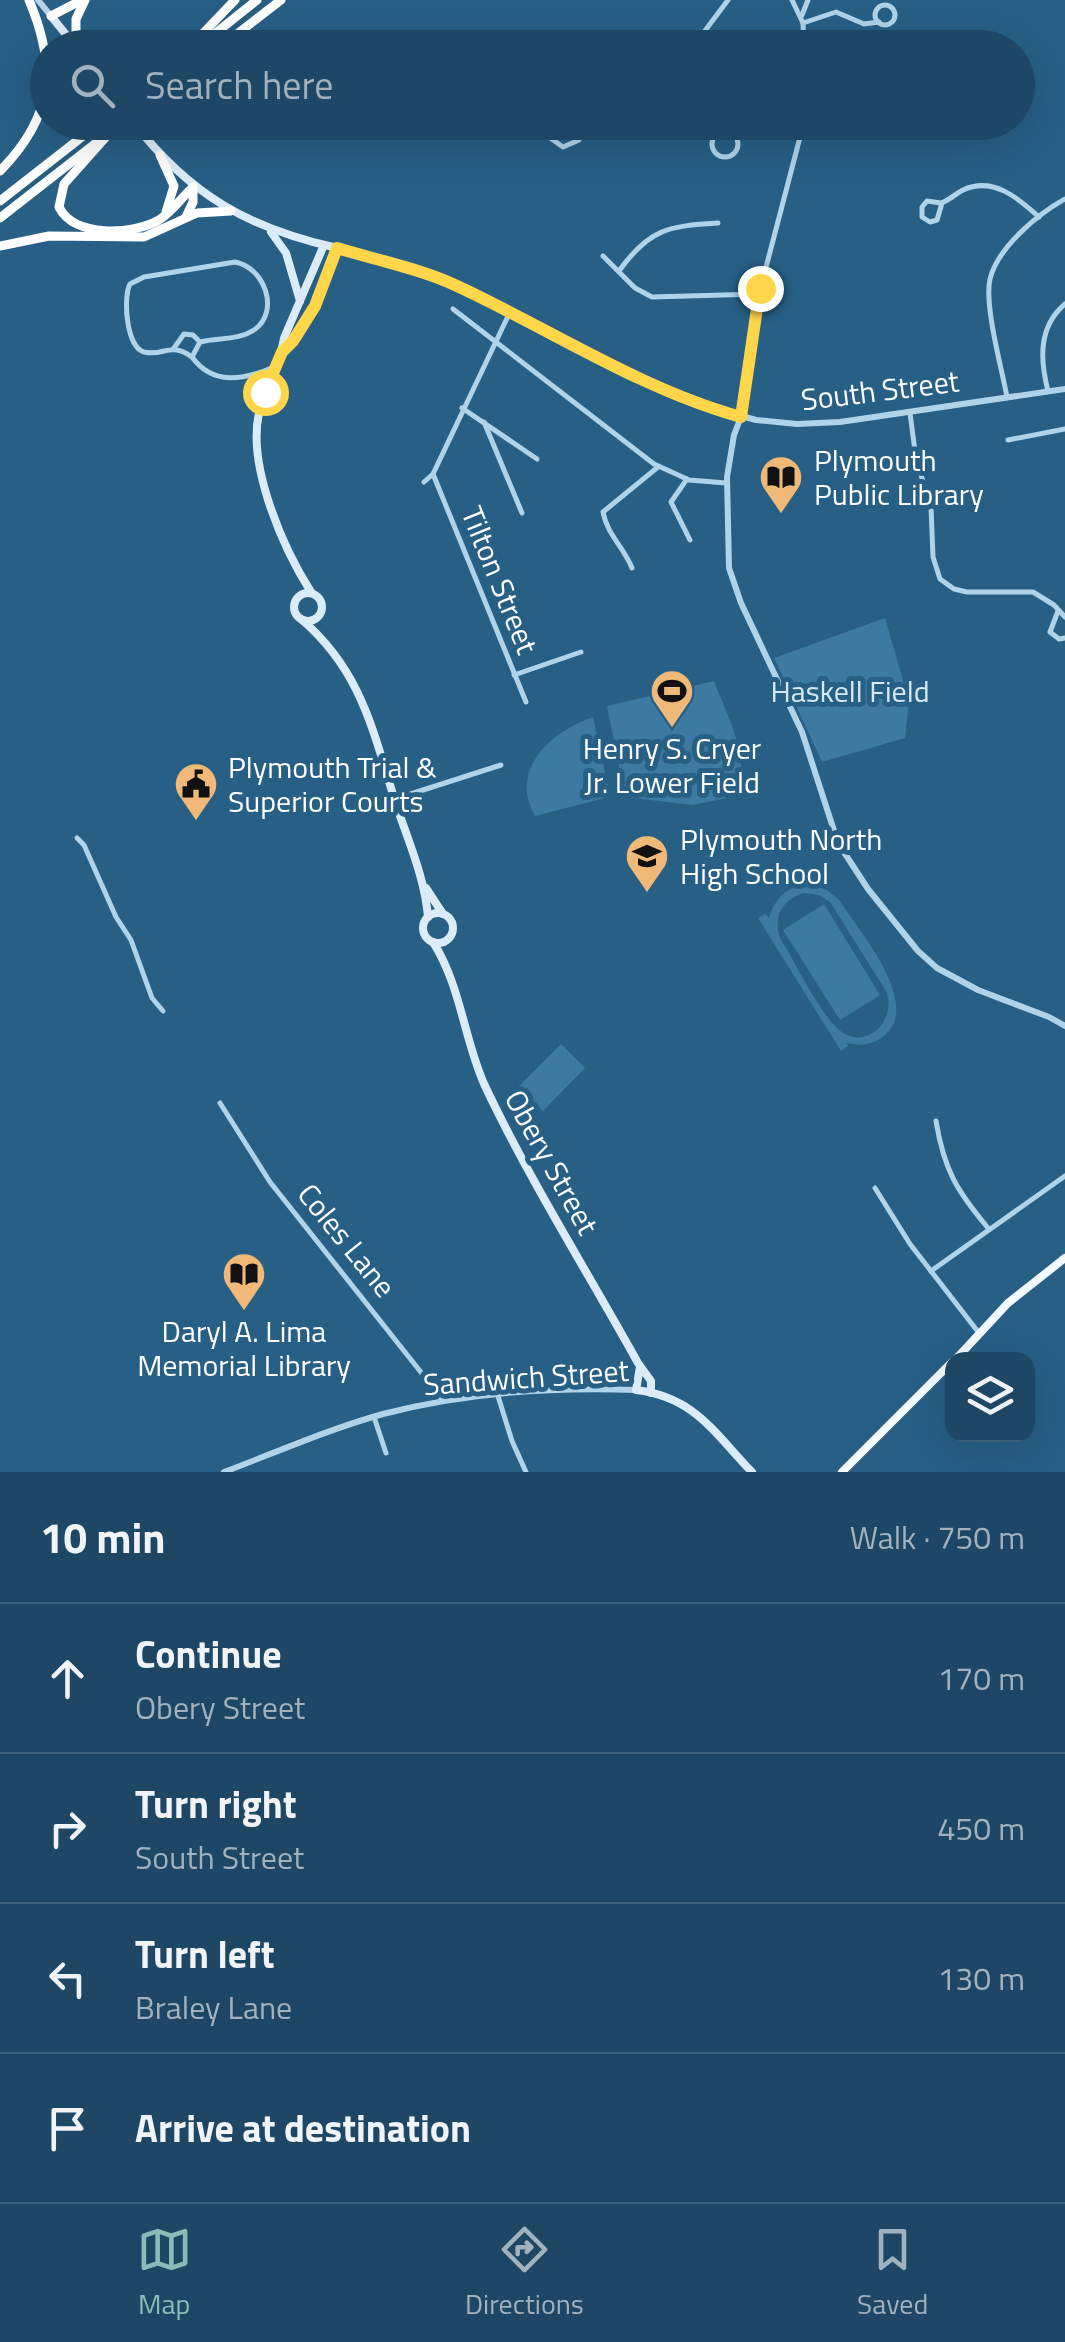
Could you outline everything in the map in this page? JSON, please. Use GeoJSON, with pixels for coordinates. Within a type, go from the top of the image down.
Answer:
{"type":"FeatureCollection","features":[{"type":"Feature","properties":{"kind":"highway"},"geometry":{"type":"LineString","coordinates":[[29,0],[39,30]]}},
{"type":"Feature","properties":{"kind":"highway"},"geometry":{"type":"LineString","coordinates":[[51,16],[66,0]]}},
{"type":"Feature","properties":{"kind":"highway"},"geometry":{"type":"LineString","coordinates":[[51,16],[84,0]]}},
{"type":"Feature","properties":{"kind":"highway"},"geometry":{"type":"LineString","coordinates":[[75,30],[84,0]]}},
{"type":"Feature","properties":{"kind":"highway"},"geometry":{"type":"LineString","coordinates":[[206,30],[235,0]]}},
{"type":"Feature","properties":{"kind":"highway"},"geometry":{"type":"LineString","coordinates":[[220,30],[258,0]]}},
{"type":"Feature","properties":{"kind":"highway"},"geometry":{"type":"LineString","coordinates":[[242,30],[281,0]]}},
{"type":"Feature","properties":{"kind":"highway"},"geometry":{"type":"LineString","coordinates":[[0,171],[30,136]]}},
{"type":"Feature","properties":{"kind":"highway"},"geometry":{"type":"LineString","coordinates":[[0,201],[79,140]]}},
{"type":"Feature","properties":{"kind":"highway"},"geometry":{"type":"LineString","coordinates":[[0,218],[100,140]]}},
{"type":"Feature","properties":{"kind":"highway"},"geometry":{"type":"LineString","coordinates":[[105,140],[64,184],[59,199],[61,211],[72,224],[84,228],[135,229],[161,218],[193,187]]}},
{"type":"Feature","properties":{"kind":"highway"},"geometry":{"type":"LineString","coordinates":[[160,155],[174,186],[172,201],[161,218]]}},
{"type":"Feature","properties":{"kind":"highway"},"geometry":{"type":"LineString","coordinates":[[186,218],[193,202],[193,187]]}},
{"type":"Feature","properties":{"kind":"highway"},"geometry":{"type":"LineString","coordinates":[[0,246],[49,236],[144,237],[209,210],[231,211]]}},
{"type":"Feature","properties":{"kind":"main road"},"geometry":{"type":"LineString","coordinates":[[51,16],[62,30]]}},
{"type":"Feature","properties":{"kind":"main road","name":"South Street"},"geometry":{"type":"LineString","coordinates":[[148,140],[193,187],[231,211],[268,229],[337,248]]}},
{"type":"Feature","properties":{"kind":"main road"},"geometry":{"type":"LineString","coordinates":[[268,229],[286,253],[300,301]]}},
{"type":"Feature","properties":{"kind":"main road","name":"Obery Street"},"geometry":{"type":"LineString","coordinates":[[324,245],[284,338],[258,415],[256,449],[271,504],[296,567],[320,600],[321,623],[328,644]]}},
{"type":"Feature","properties":{"kind":"main road","name":"Obery Street"},"geometry":{"type":"LineString","coordinates":[[282,352],[315,306],[337,248]]}},
{"type":"Feature","properties":{"kind":"main road","name":"Obery Street"},"geometry":{"type":"LineString","coordinates":[[296,567],[298,596],[293,608],[328,644],[347,671],[364,707],[424,884],[428,917],[423,930],[449,972],[483,1082],[638,1364],[652,1381],[651,1392]]}},
{"type":"Feature","properties":{"kind":"main road"},"geometry":{"type":"LineString","coordinates":[[298,596],[311,592]]}},
{"type":"Feature","properties":{"kind":"main road"},"geometry":{"type":"LineString","coordinates":[[301,619],[315,619],[321,612]]}},
{"type":"Feature","properties":{"kind":"main road","name":"Obery Street"},"geometry":{"type":"LineString","coordinates":[[424,884],[452,925],[447,940],[449,972]]}},
{"type":"Feature","properties":{"kind":"main road"},"geometry":{"type":"LineString","coordinates":[[428,917],[443,914]]}},
{"type":"Feature","properties":{"kind":"main road"},"geometry":{"type":"LineString","coordinates":[[433,942],[447,940]]}},
{"type":"Feature","properties":{"kind":"main road"},"geometry":{"type":"LineString","coordinates":[[962,1352],[1015,1297],[1065,1258]]}},
{"type":"Feature","properties":{"kind":"main road"},"geometry":{"type":"LineString","coordinates":[[636,1390],[638,1364]]}},
{"type":"Feature","properties":{"kind":"main road"},"geometry":{"type":"LineString","coordinates":[[842,1472],[945,1370]]}},
{"type":"Feature","properties":{"kind":"main road","name":"Sandwich Street"},"geometry":{"type":"LineString","coordinates":[[636,1390],[676,1400],[692,1410],[752,1472]]}},
{"type":"Feature","properties":{"kind":"street"},"geometry":{"type":"LineString","coordinates":[[38,0],[51,16]]}},
{"type":"Feature","properties":{"kind":"street"},"geometry":{"type":"LineString","coordinates":[[706,30],[728,0]]}},
{"type":"Feature","properties":{"kind":"street"},"geometry":{"type":"LineString","coordinates":[[792,0],[802,20]]}},
{"type":"Feature","properties":{"kind":"street"},"geometry":{"type":"LineString","coordinates":[[803,30],[808,0]]}},
{"type":"Feature","properties":{"kind":"street"},"geometry":{"type":"LineString","coordinates":[[802,20],[836,12],[864,24],[879,22]]}},
{"type":"Feature","properties":{"kind":"street"},"geometry":{"type":"LineString","coordinates":[[553,140],[563,147],[576,140]]}},
{"type":"Feature","properties":{"kind":"street"},"geometry":{"type":"LineString","coordinates":[[714,140],[716,154],[728,156],[735,152],[737,140]]}},
{"type":"Feature","properties":{"kind":"street"},"geometry":{"type":"LineString","coordinates":[[799,140],[758,294],[741,417],[726,483],[730,574],[802,732],[833,831],[849,860],[918,951],[937,968],[978,990],[1049,1016],[1065,1026]]}},
{"type":"Feature","properties":{"kind":"street"},"geometry":{"type":"LineString","coordinates":[[942,203],[924,202],[924,220],[937,220],[942,203],[962,191],[988,186],[1012,195],[1039,217]]}},
{"type":"Feature","properties":{"kind":"street"},"geometry":{"type":"LineString","coordinates":[[1007,398],[990,302],[990,279],[1006,251],[1039,217],[1065,199]]}},
{"type":"Feature","properties":{"kind":"street"},"geometry":{"type":"LineString","coordinates":[[618,272],[640,244],[656,232],[686,224],[718,223]]}},
{"type":"Feature","properties":{"kind":"street","name":"South Street"},"geometry":{"type":"LineString","coordinates":[[337,248],[444,280],[688,401],[741,417],[812,424],[1065,389]]}},
{"type":"Feature","properties":{"kind":"street"},"geometry":{"type":"LineString","coordinates":[[602,256],[634,288],[652,297],[758,294]]}},
{"type":"Feature","properties":{"kind":"street"},"geometry":{"type":"LineString","coordinates":[[200,342],[242,336],[264,320],[268,307],[266,292],[249,266],[236,262],[144,278],[130,284],[126,308],[138,348],[146,352],[174,348],[192,357],[206,374],[220,378],[276,366]]}},
{"type":"Feature","properties":{"kind":"street"},"geometry":{"type":"LineString","coordinates":[[1048,391],[1041,351],[1053,318],[1065,304]]}},
{"type":"Feature","properties":{"kind":"street"},"geometry":{"type":"LineString","coordinates":[[453,308],[658,467],[686,479],[726,483]]}},
{"type":"Feature","properties":{"kind":"street"},"geometry":{"type":"LineString","coordinates":[[424,482],[432,474],[510,312]]}},
{"type":"Feature","properties":{"kind":"street"},"geometry":{"type":"LineString","coordinates":[[174,348],[184,334],[195,336],[200,342]]}},
{"type":"Feature","properties":{"kind":"street"},"geometry":{"type":"LineString","coordinates":[[192,357],[200,342]]}},
{"type":"Feature","properties":{"kind":"street"},"geometry":{"type":"LineString","coordinates":[[462,408],[537,459]]}},
{"type":"Feature","properties":{"kind":"street"},"geometry":{"type":"LineString","coordinates":[[910,413],[914,450],[931,507],[933,561],[940,579],[967,592],[1033,592],[1065,618]]}},
{"type":"Feature","properties":{"kind":"street"},"geometry":{"type":"LineString","coordinates":[[484,422],[522,513]]}},
{"type":"Feature","properties":{"kind":"street"},"geometry":{"type":"LineString","coordinates":[[1008,440],[1065,429]]}},
{"type":"Feature","properties":{"kind":"street"},"geometry":{"type":"LineString","coordinates":[[632,568],[627,554],[608,529],[603,512],[658,467]]}},
{"type":"Feature","properties":{"kind":"street","name":"Tilton Street"},"geometry":{"type":"LineString","coordinates":[[432,474],[526,702]]}},
{"type":"Feature","properties":{"kind":"street"},"geometry":{"type":"LineString","coordinates":[[686,479],[670,502],[690,540]]}},
{"type":"Feature","properties":{"kind":"street"},"geometry":{"type":"LineString","coordinates":[[1058,611],[1050,632],[1060,640],[1065,638]]}},
{"type":"Feature","properties":{"kind":"street"},"geometry":{"type":"LineString","coordinates":[[514,675],[582,652]]}},
{"type":"Feature","properties":{"kind":"street"},"geometry":{"type":"LineString","coordinates":[[395,799],[502,765]]}},
{"type":"Feature","properties":{"kind":"street"},"geometry":{"type":"LineString","coordinates":[[77,838],[130,940],[152,998],[162,1011]]}},
{"type":"Feature","properties":{"kind":"street","name":"Coles Lane"},"geometry":{"type":"LineString","coordinates":[[220,1103],[270,1182],[444,1402]]}},
{"type":"Feature","properties":{"kind":"street"},"geometry":{"type":"LineString","coordinates":[[936,1121],[950,1178],[988,1229]]}},
{"type":"Feature","properties":{"kind":"street"},"geometry":{"type":"LineString","coordinates":[[931,1271],[1065,1176]]}},
{"type":"Feature","properties":{"kind":"street"},"geometry":{"type":"LineString","coordinates":[[875,1188],[898,1226],[979,1333]]}},
{"type":"Feature","properties":{"kind":"street","name":"Sandwich Street"},"geometry":{"type":"LineString","coordinates":[[224,1472],[374,1417],[444,1402],[636,1390]]}},
{"type":"Feature","properties":{"kind":"street"},"geometry":{"type":"LineString","coordinates":[[498,1396],[526,1472]]}},
{"type":"Feature","properties":{"kind":"street"},"geometry":{"type":"LineString","coordinates":[[374,1417],[386,1453]]}},
{"type":"Feature","properties":{"kind":"green space","name":"Haskell Field"},"geometry":{"type":"Polygon","coordinates":[[[885,618],[909,701],[905,738],[822,762],[774,658],[885,618]]]}},
{"type":"Feature","properties":{"kind":"green space","name":"Henry S. Cryer Jr. Lower Field"},"geometry":{"type":"Polygon","coordinates":[[[714,681],[740,755],[739,784],[732,797],[693,805],[625,797],[607,706],[714,681]]]}},
{"type":"Feature","properties":{"kind":"green space"},"geometry":{"type":"Polygon","coordinates":[[[593,717],[609,791],[605,798],[535,816],[527,783],[538,754],[563,732],[593,717]]]}},
{"type":"Feature","properties":{"kind":"green space"},"geometry":{"type":"Polygon","coordinates":[[[809,884],[827,890],[839,900],[884,968],[896,1006],[894,1022],[876,1041],[847,1043],[841,1051],[758,918],[765,914],[769,918],[783,894],[809,884]],[[803,893],[784,906],[778,918],[781,940],[814,998],[837,1028],[847,1035],[868,1036],[883,1023],[887,1013],[886,991],[830,902],[819,895],[803,893]]]}},
{"type":"Feature","properties":{"kind":"green space"},"geometry":{"type":"Polygon","coordinates":[[[824,904],[880,995],[840,1020],[783,930],[824,904]]]}},
{"type":"Feature","properties":{"kind":"green space"},"geometry":{"type":"Polygon","coordinates":[[[561,1044],[585,1068],[543,1111],[519,1086],[561,1044]]]}},
{"type":"Feature","properties":{"kind":"place","name":"Plymouth Public Library"},"geometry":{"type":"Point","coordinates":[781,515]}},
{"type":"Feature","properties":{"kind":"place","name":"Henry S. Cryer Jr. Lower Field"},"geometry":{"type":"Point","coordinates":[672,729]}},
{"type":"Feature","properties":{"kind":"place","name":"Plymouth Trial & Superior Courts"},"geometry":{"type":"Point","coordinates":[196,822]}},
{"type":"Feature","properties":{"kind":"place","name":"Plymouth North High School"},"geometry":{"type":"Point","coordinates":[647,894]}},
{"type":"Feature","properties":{"kind":"place","name":"Daryl A. Lima Memorial Library"},"geometry":{"type":"Point","coordinates":[244,1312]}},
{"type":"Feature","properties":{"kind":"route"},"geometry":{"type":"LineString","coordinates":[[265,392],[282,352],[315,306],[337,248],[452,284],[688,401],[741,417],[760,288]]}}]}
